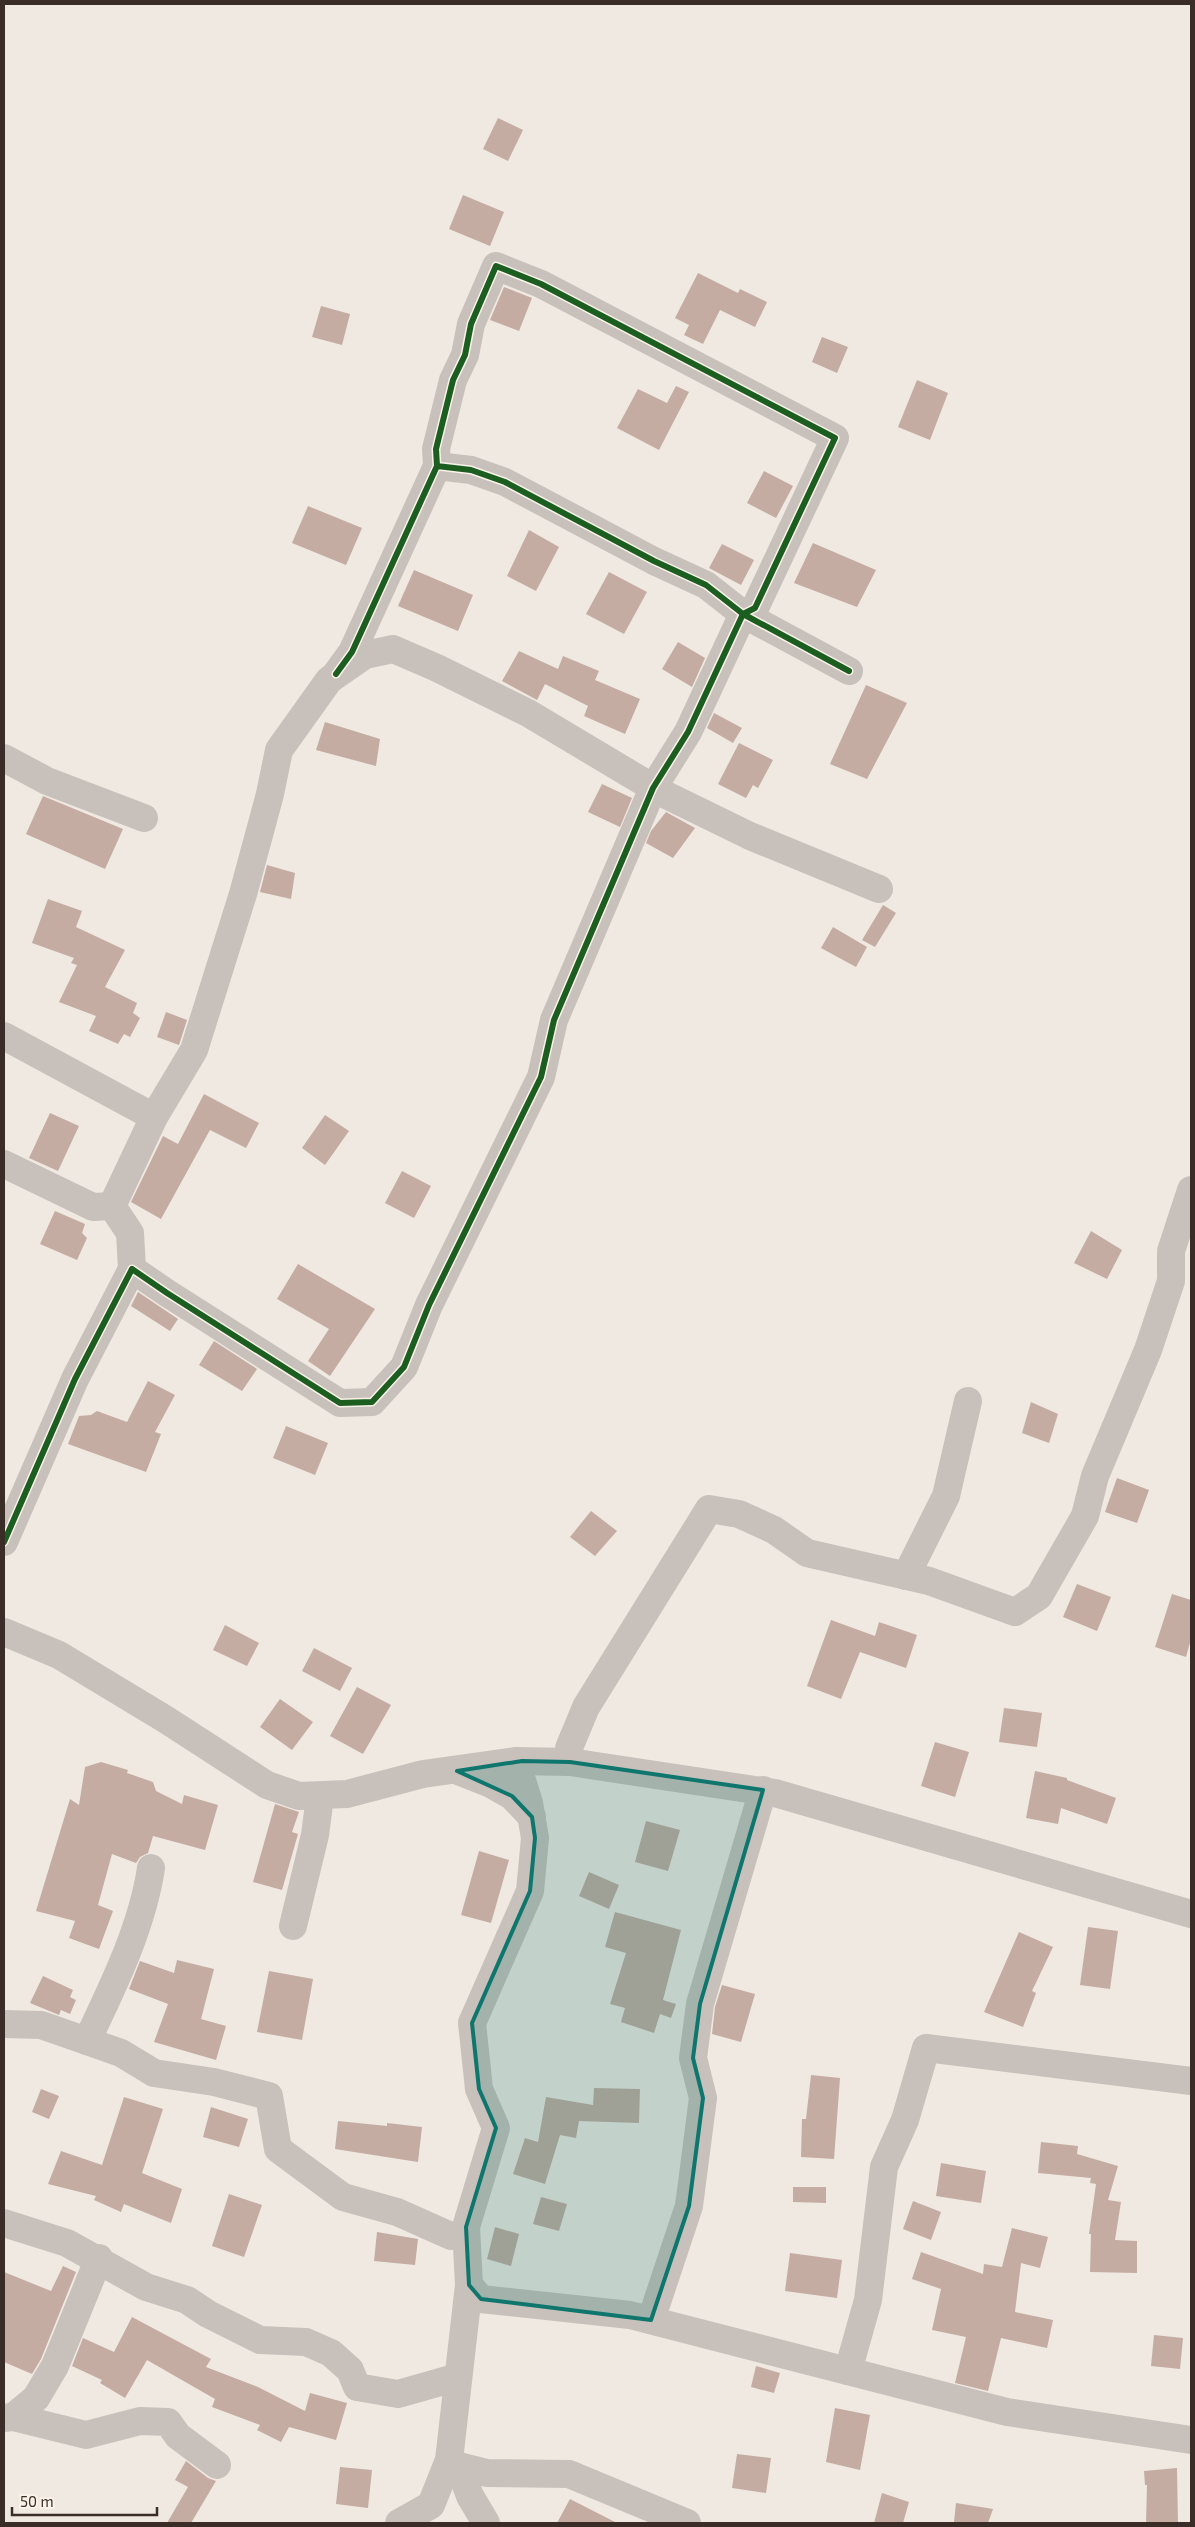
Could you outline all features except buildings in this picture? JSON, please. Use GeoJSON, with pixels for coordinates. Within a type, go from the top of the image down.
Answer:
{"type":"FeatureCollection","features":[{"type":"Feature","properties":{"kind":"street"},"geometry":{"type":"LineString","coordinates":[[132,1269],[167,1294],[340,1403],[372,1402],[404,1367],[429,1305],[541,1077],[554,1020],[653,788],[688,732],[743,614],[755,608],[835,438],[541,284],[496,266],[471,324],[465,354],[453,380],[436,450],[437,466],[352,652],[336,674]]}},
{"type":"Feature","properties":{"kind":"street"},"geometry":{"type":"LineString","coordinates":[[437,466],[471,470],[505,482],[654,561],[706,585],[743,614],[849,671]]}},
{"type":"Feature","properties":{"kind":"street"},"geometry":{"type":"LineString","coordinates":[[112,1206],[154,1117],[194,1050],[243,894],[270,794],[279,750],[329,680],[365,655],[393,649],[437,668],[528,713],[653,788],[750,836],[879,889]]}},
{"type":"Feature","properties":{"kind":"street"},"geometry":{"type":"LineString","coordinates":[[4,758],[46,781],[144,818]]}},
{"type":"Feature","properties":{"kind":"street"},"geometry":{"type":"LineString","coordinates":[[4,1036],[154,1117]]}},
{"type":"Feature","properties":{"kind":"street"},"geometry":{"type":"LineString","coordinates":[[4,1164],[93,1207],[112,1206]]}},
{"type":"Feature","properties":{"kind":"street"},"geometry":{"type":"LineString","coordinates":[[570,1762],[569,1748],[586,1707],[710,1509],[739,1514],[774,1530],[807,1552],[930,1582],[1015,1612],[1039,1596],[1085,1516],[1096,1476],[1148,1350],[1171,1281],[1171,1251],[1191,1190]]}},
{"type":"Feature","properties":{"kind":"street"},"geometry":{"type":"LineString","coordinates":[[4,1542],[75,1378],[132,1269],[130,1233],[112,1206]]}},
{"type":"Feature","properties":{"kind":"street"},"geometry":{"type":"LineString","coordinates":[[906,1576],[946,1496],[968,1401]]}},
{"type":"Feature","properties":{"kind":"street"},"geometry":{"type":"LineString","coordinates":[[4,1632],[80,1666],[165,1718],[267,1785],[299,1796],[347,1794],[423,1774],[457,1771],[516,1761],[570,1762],[763,1790],[839,1809],[954,1846],[1191,1914]]}},
{"type":"Feature","properties":{"kind":"street"},"geometry":{"type":"LineString","coordinates":[[399,2523],[430,2505],[454,2463],[458,2377],[469,2285],[466,2227],[496,2128],[480,2089],[472,2023],[530,1891],[535,1838],[532,1817],[516,1761]]}},
{"type":"Feature","properties":{"kind":"street"},"geometry":{"type":"LineString","coordinates":[[457,1771],[491,1784],[512,1796],[532,1817]]}},
{"type":"Feature","properties":{"kind":"street"},"geometry":{"type":"LineString","coordinates":[[650,2320],[689,2206],[703,2098],[693,2058],[700,2004],[763,1790]]}},
{"type":"Feature","properties":{"kind":"street"},"geometry":{"type":"LineString","coordinates":[[293,1926],[314,1835],[320,1796]]}},
{"type":"Feature","properties":{"kind":"street"},"geometry":{"type":"LineString","coordinates":[[87,2041],[124,1958],[147,1894],[150,1868]]}},
{"type":"Feature","properties":{"kind":"street"},"geometry":{"type":"LineString","coordinates":[[4,2024],[41,2025],[121,2053],[154,2072],[214,2082],[269,2096],[278,2149],[343,2197],[397,2212],[451,2236]]}},
{"type":"Feature","properties":{"kind":"street"},"geometry":{"type":"LineString","coordinates":[[848,2371],[868,2300],[884,2167],[905,2120],[926,2048],[1191,2081]]}},
{"type":"Feature","properties":{"kind":"street"},"geometry":{"type":"LineString","coordinates":[[4,2223],[68,2242],[99,2258],[146,2287],[187,2300],[260,2340],[306,2342],[332,2353],[350,2370],[357,2387],[398,2394],[458,2377]]}},
{"type":"Feature","properties":{"kind":"street"},"geometry":{"type":"LineString","coordinates":[[8,2418],[36,2398],[55,2366],[99,2258]]}},
{"type":"Feature","properties":{"kind":"street"},"geometry":{"type":"LineString","coordinates":[[469,2285],[480,2299],[630,2315],[1007,2412],[1191,2440]]}},
{"type":"Feature","properties":{"kind":"street"},"geometry":{"type":"LineString","coordinates":[[8,2418],[86,2435],[140,2422],[168,2422],[178,2436],[217,2465]]}},
{"type":"Feature","properties":{"kind":"street"},"geometry":{"type":"LineString","coordinates":[[454,2463],[486,2523]]}},
{"type":"Feature","properties":{"kind":"street"},"geometry":{"type":"LineString","coordinates":[[454,2463],[488,2473],[569,2474],[687,2523]]}},
{"type":"Feature","properties":{"kind":"highlighted area"},"geometry":{"type":"Polygon","coordinates":[[[522,1761],[570,1762],[763,1790],[700,2004],[693,2058],[703,2098],[689,2206],[651,2320],[481,2299],[469,2285],[466,2227],[496,2128],[479,2089],[472,2023],[530,1891],[535,1838],[532,1817],[512,1796],[457,1771],[522,1761]]]}},
{"type":"Feature","properties":{"kind":"cycle path"},"geometry":{"type":"LineString","coordinates":[[336,674],[352,652],[437,466],[471,470],[505,482],[654,561],[706,585],[743,614],[755,608],[835,438],[541,284],[496,266],[471,324],[465,355],[453,380],[436,449],[437,466]]}},
{"type":"Feature","properties":{"kind":"cycle path"},"geometry":{"type":"LineString","coordinates":[[4,1542],[75,1379],[132,1269],[340,1403],[372,1402],[404,1367],[429,1305],[541,1077],[554,1020],[653,788],[688,732],[743,614],[849,671]]}}]}
